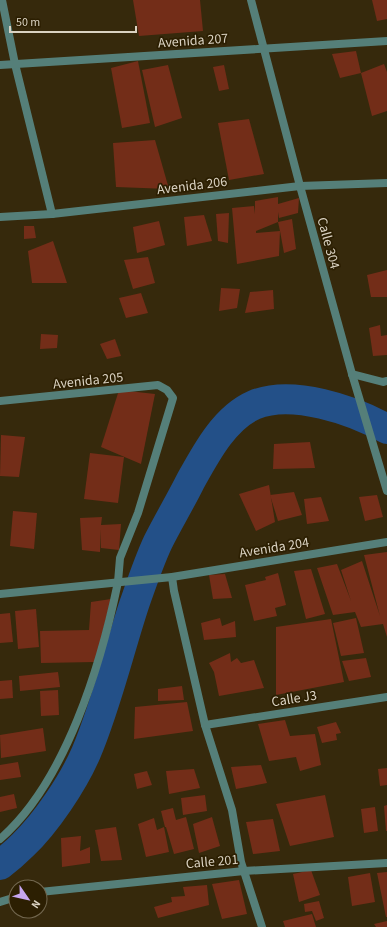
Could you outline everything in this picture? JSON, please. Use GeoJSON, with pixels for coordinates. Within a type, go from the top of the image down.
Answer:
{"type":"FeatureCollection","features":[{"type":"Feature","properties":{"kind":"street"},"geometry":{"type":"LineString","coordinates":[[2,0],[15,64],[52,214]]}},
{"type":"Feature","properties":{"kind":"street","name":"Calle 304"},"geometry":{"type":"LineString","coordinates":[[251,0],[352,374],[381,466],[387,491]]}},
{"type":"Feature","properties":{"kind":"street","name":"Avenida 207"},"geometry":{"type":"LineString","coordinates":[[0,65],[387,41]]}},
{"type":"Feature","properties":{"kind":"street","name":"Avenida 206"},"geometry":{"type":"LineString","coordinates":[[0,217],[52,214],[300,186],[387,183]]}},
{"type":"Feature","properties":{"kind":"street"},"geometry":{"type":"LineString","coordinates":[[352,374],[386,382]]}},
{"type":"Feature","properties":{"kind":"street","name":"Avenida 205"},"geometry":{"type":"LineString","coordinates":[[0,401],[158,385],[167,390],[173,398],[138,514],[120,558],[121,582]]}},
{"type":"Feature","properties":{"kind":"street","name":"Avenida 204"},"geometry":{"type":"LineString","coordinates":[[121,582],[168,577],[387,542]]}},
{"type":"Feature","properties":{"kind":"street"},"geometry":{"type":"LineString","coordinates":[[168,577],[174,591],[206,725],[232,810],[241,862],[262,927]]}},
{"type":"Feature","properties":{"kind":"street"},"geometry":{"type":"LineString","coordinates":[[0,594],[121,582],[80,712],[58,763],[33,802],[18,821],[0,839]]}},
{"type":"Feature","properties":{"kind":"street","name":"Calle J3"},"geometry":{"type":"LineString","coordinates":[[206,725],[387,697]]}},
{"type":"Feature","properties":{"kind":"street","name":"Calle 201"},"geometry":{"type":"LineString","coordinates":[[48,891],[244,871],[387,863]]}},
{"type":"Feature","properties":{"kind":"building"},"geometry":{"type":"Polygon","coordinates":[[[133,0],[200,0],[203,31],[139,36],[133,0]]]}},
{"type":"Feature","properties":{"kind":"building"},"geometry":{"type":"Polygon","coordinates":[[[372,0],[387,0],[387,19],[377,21],[372,0]]]}},
{"type":"Feature","properties":{"kind":"building"},"geometry":{"type":"Polygon","coordinates":[[[356,51],[361,73],[340,78],[332,54],[356,51]]]}},
{"type":"Feature","properties":{"kind":"building"},"geometry":{"type":"Polygon","coordinates":[[[138,61],[150,123],[122,128],[111,68],[138,61]]]}},
{"type":"Feature","properties":{"kind":"building"},"geometry":{"type":"Polygon","coordinates":[[[384,64],[387,72],[387,111],[372,116],[361,73],[384,64]]]}},
{"type":"Feature","properties":{"kind":"building"},"geometry":{"type":"Polygon","coordinates":[[[168,65],[182,118],[155,127],[142,70],[168,65]]]}},
{"type":"Feature","properties":{"kind":"building"},"geometry":{"type":"Polygon","coordinates":[[[224,65],[229,89],[219,91],[213,67],[224,65]]]}},
{"type":"Feature","properties":{"kind":"building"},"geometry":{"type":"Polygon","coordinates":[[[249,119],[264,174],[229,180],[218,123],[249,119]]]}},
{"type":"Feature","properties":{"kind":"building"},"geometry":{"type":"Polygon","coordinates":[[[155,140],[169,189],[116,187],[113,143],[155,140]]]}},
{"type":"Feature","properties":{"kind":"building"},"geometry":{"type":"Polygon","coordinates":[[[278,197],[278,204],[299,198],[298,213],[279,218],[278,212],[278,222],[256,231],[256,233],[280,231],[279,256],[237,264],[232,208],[254,206],[255,214],[255,201],[278,197]]]}},
{"type":"Feature","properties":{"kind":"building"},"geometry":{"type":"Polygon","coordinates":[[[229,213],[228,243],[218,241],[216,214],[229,213]]]}},
{"type":"Feature","properties":{"kind":"building"},"geometry":{"type":"Polygon","coordinates":[[[204,215],[212,241],[187,246],[184,217],[204,215]]]}},
{"type":"Feature","properties":{"kind":"building"},"geometry":{"type":"Polygon","coordinates":[[[292,219],[296,249],[284,253],[278,222],[292,219]]]}},
{"type":"Feature","properties":{"kind":"building"},"geometry":{"type":"Polygon","coordinates":[[[159,221],[165,245],[137,253],[133,227],[159,221]]]}},
{"type":"Feature","properties":{"kind":"building"},"geometry":{"type":"Polygon","coordinates":[[[24,226],[34,226],[36,238],[24,239],[24,226]]]}},
{"type":"Feature","properties":{"kind":"building"},"geometry":{"type":"Polygon","coordinates":[[[53,241],[67,283],[32,283],[28,251],[53,241]]]}},
{"type":"Feature","properties":{"kind":"building"},"geometry":{"type":"Polygon","coordinates":[[[148,257],[155,283],[133,289],[124,260],[148,257]]]}},
{"type":"Feature","properties":{"kind":"building"},"geometry":{"type":"Polygon","coordinates":[[[387,270],[387,297],[371,297],[367,275],[387,270]]]}},
{"type":"Feature","properties":{"kind":"building"},"geometry":{"type":"Polygon","coordinates":[[[221,288],[240,289],[237,308],[219,311],[221,288]]]}},
{"type":"Feature","properties":{"kind":"building"},"geometry":{"type":"Polygon","coordinates":[[[273,290],[274,309],[245,313],[250,292],[273,290]]]}},
{"type":"Feature","properties":{"kind":"building"},"geometry":{"type":"Polygon","coordinates":[[[141,293],[148,313],[126,318],[119,298],[141,293]]]}},
{"type":"Feature","properties":{"kind":"building"},"geometry":{"type":"Polygon","coordinates":[[[380,325],[381,336],[387,335],[387,355],[373,356],[369,328],[380,325]]]}},
{"type":"Feature","properties":{"kind":"building"},"geometry":{"type":"Polygon","coordinates":[[[41,334],[58,335],[57,348],[40,349],[41,334]]]}},
{"type":"Feature","properties":{"kind":"building"},"geometry":{"type":"Polygon","coordinates":[[[115,339],[121,356],[107,359],[100,344],[115,339]]]}},
{"type":"Feature","properties":{"kind":"building"},"geometry":{"type":"Polygon","coordinates":[[[119,390],[155,394],[141,464],[101,447],[119,390]]]}},
{"type":"Feature","properties":{"kind":"building"},"geometry":{"type":"Polygon","coordinates":[[[1,435],[25,437],[19,477],[0,476],[1,435]]]}},
{"type":"Feature","properties":{"kind":"building"},"geometry":{"type":"Polygon","coordinates":[[[310,442],[315,468],[273,469],[274,444],[310,442]]]}},
{"type":"Feature","properties":{"kind":"building"},"geometry":{"type":"Polygon","coordinates":[[[90,453],[124,457],[118,503],[84,499],[90,453]]]}},
{"type":"Feature","properties":{"kind":"building"},"geometry":{"type":"Polygon","coordinates":[[[269,485],[275,522],[256,531],[239,494],[269,485]]]}},
{"type":"Feature","properties":{"kind":"building"},"geometry":{"type":"Polygon","coordinates":[[[294,492],[302,515],[278,521],[270,495],[294,492]]]}},
{"type":"Feature","properties":{"kind":"building"},"geometry":{"type":"Polygon","coordinates":[[[377,495],[383,517],[365,521],[359,497],[377,495]]]}},
{"type":"Feature","properties":{"kind":"building"},"geometry":{"type":"Polygon","coordinates":[[[321,497],[329,521],[307,524],[304,499],[321,497]]]}},
{"type":"Feature","properties":{"kind":"building"},"geometry":{"type":"Polygon","coordinates":[[[13,511],[37,513],[34,549],[10,546],[13,511]]]}},
{"type":"Feature","properties":{"kind":"building"},"geometry":{"type":"Polygon","coordinates":[[[102,517],[101,525],[121,524],[119,550],[101,548],[101,529],[100,552],[82,550],[80,518],[102,517]]]}},
{"type":"Feature","properties":{"kind":"building"},"geometry":{"type":"Polygon","coordinates":[[[387,552],[387,637],[383,624],[361,627],[355,612],[333,615],[317,568],[337,564],[351,601],[341,570],[362,561],[380,616],[364,555],[387,552]]]}},
{"type":"Feature","properties":{"kind":"building"},"geometry":{"type":"Polygon","coordinates":[[[311,569],[325,614],[306,619],[294,571],[311,569]]]}},
{"type":"Feature","properties":{"kind":"building"},"geometry":{"type":"Polygon","coordinates":[[[278,573],[286,605],[275,608],[277,616],[254,621],[245,585],[266,580],[265,577],[278,573]]]}},
{"type":"Feature","properties":{"kind":"building"},"geometry":{"type":"Polygon","coordinates":[[[225,574],[232,598],[213,599],[209,575],[225,574]]]}},
{"type":"Feature","properties":{"kind":"building"},"geometry":{"type":"Polygon","coordinates":[[[111,599],[95,662],[41,663],[40,631],[89,630],[91,602],[111,599]]]}},
{"type":"Feature","properties":{"kind":"building"},"geometry":{"type":"Polygon","coordinates":[[[36,609],[39,647],[18,649],[15,611],[36,609]]]}},
{"type":"Feature","properties":{"kind":"building"},"geometry":{"type":"Polygon","coordinates":[[[10,613],[13,642],[0,643],[0,614],[10,613]]]}},
{"type":"Feature","properties":{"kind":"building"},"geometry":{"type":"Polygon","coordinates":[[[220,618],[222,626],[235,621],[236,637],[204,640],[201,623],[220,618]]]}},
{"type":"Feature","properties":{"kind":"building"},"geometry":{"type":"Polygon","coordinates":[[[356,618],[364,653],[341,656],[333,623],[356,618]]]}},
{"type":"Feature","properties":{"kind":"building"},"geometry":{"type":"Polygon","coordinates":[[[331,619],[344,682],[276,695],[276,627],[331,619]]]}},
{"type":"Feature","properties":{"kind":"building"},"geometry":{"type":"Polygon","coordinates":[[[230,653],[231,662],[237,658],[241,663],[254,660],[264,688],[219,696],[214,672],[209,663],[230,653]]]}},
{"type":"Feature","properties":{"kind":"building"},"geometry":{"type":"Polygon","coordinates":[[[366,658],[371,677],[349,681],[342,661],[366,658]]]}},
{"type":"Feature","properties":{"kind":"building"},"geometry":{"type":"Polygon","coordinates":[[[58,672],[60,687],[20,691],[19,676],[58,672]]]}},
{"type":"Feature","properties":{"kind":"building"},"geometry":{"type":"Polygon","coordinates":[[[12,680],[13,698],[0,699],[0,681],[12,680]]]}},
{"type":"Feature","properties":{"kind":"building"},"geometry":{"type":"Polygon","coordinates":[[[182,686],[184,700],[158,701],[158,689],[182,686]]]}},
{"type":"Feature","properties":{"kind":"building"},"geometry":{"type":"Polygon","coordinates":[[[58,690],[59,715],[41,716],[40,691],[58,690]]]}},
{"type":"Feature","properties":{"kind":"building"},"geometry":{"type":"Polygon","coordinates":[[[187,702],[193,731],[134,739],[135,707],[187,702]]]}},
{"type":"Feature","properties":{"kind":"building"},"geometry":{"type":"Polygon","coordinates":[[[285,720],[290,736],[315,734],[321,765],[300,771],[296,757],[269,761],[258,724],[285,720]]]}},
{"type":"Feature","properties":{"kind":"building"},"geometry":{"type":"Polygon","coordinates":[[[336,722],[341,733],[336,734],[337,740],[322,743],[317,727],[336,722]]]}},
{"type":"Feature","properties":{"kind":"building"},"geometry":{"type":"Polygon","coordinates":[[[43,728],[46,751],[1,758],[0,735],[43,728]]]}},
{"type":"Feature","properties":{"kind":"building"},"geometry":{"type":"Polygon","coordinates":[[[18,762],[21,777],[0,780],[0,765],[18,762]]]}},
{"type":"Feature","properties":{"kind":"building"},"geometry":{"type":"Polygon","coordinates":[[[261,765],[267,783],[236,789],[231,767],[261,765]]]}},
{"type":"Feature","properties":{"kind":"building"},"geometry":{"type":"Polygon","coordinates":[[[387,768],[387,785],[380,786],[378,769],[387,768]]]}},
{"type":"Feature","properties":{"kind":"building"},"geometry":{"type":"Polygon","coordinates":[[[194,769],[200,788],[169,794],[166,771],[194,769]]]}},
{"type":"Feature","properties":{"kind":"building"},"geometry":{"type":"Polygon","coordinates":[[[147,771],[152,785],[137,789],[134,774],[147,771]]]}},
{"type":"Feature","properties":{"kind":"building"},"geometry":{"type":"Polygon","coordinates":[[[14,794],[17,808],[0,812],[0,797],[14,794]]]}},
{"type":"Feature","properties":{"kind":"building"},"geometry":{"type":"Polygon","coordinates":[[[205,795],[207,811],[183,815],[181,798],[205,795]]]}},
{"type":"Feature","properties":{"kind":"building"},"geometry":{"type":"Polygon","coordinates":[[[325,795],[334,837],[290,846],[276,804],[325,795]]]}},
{"type":"Feature","properties":{"kind":"building"},"geometry":{"type":"Polygon","coordinates":[[[387,805],[387,831],[386,831],[384,806],[387,805]]]}},
{"type":"Feature","properties":{"kind":"building"},"geometry":{"type":"Polygon","coordinates":[[[375,807],[378,831],[364,833],[361,809],[375,807]]]}},
{"type":"Feature","properties":{"kind":"building"},"geometry":{"type":"Polygon","coordinates":[[[173,808],[176,820],[186,817],[194,849],[174,854],[161,811],[173,808]]]}},
{"type":"Feature","properties":{"kind":"building"},"geometry":{"type":"Polygon","coordinates":[[[212,817],[220,846],[199,853],[193,824],[212,817]]]}},
{"type":"Feature","properties":{"kind":"building"},"geometry":{"type":"Polygon","coordinates":[[[154,818],[157,830],[164,827],[169,852],[146,857],[138,824],[154,818]]]}},
{"type":"Feature","properties":{"kind":"building"},"geometry":{"type":"Polygon","coordinates":[[[273,819],[280,851],[253,854],[246,822],[273,819]]]}},
{"type":"Feature","properties":{"kind":"building"},"geometry":{"type":"Polygon","coordinates":[[[116,827],[122,860],[101,861],[95,830],[116,827]]]}},
{"type":"Feature","properties":{"kind":"building"},"geometry":{"type":"Polygon","coordinates":[[[81,836],[80,851],[90,847],[90,863],[62,867],[61,838],[81,836]]]}},
{"type":"Feature","properties":{"kind":"building"},"geometry":{"type":"Polygon","coordinates":[[[311,870],[320,895],[299,902],[293,874],[311,870]]]}},
{"type":"Feature","properties":{"kind":"building"},"geometry":{"type":"Polygon","coordinates":[[[387,872],[387,917],[386,917],[377,873],[387,872]]]}},
{"type":"Feature","properties":{"kind":"building"},"geometry":{"type":"Polygon","coordinates":[[[370,873],[375,902],[352,906],[348,877],[370,873]]]}},
{"type":"Feature","properties":{"kind":"building"},"geometry":{"type":"Polygon","coordinates":[[[239,880],[247,914],[222,919],[212,884],[239,880]]]}},
{"type":"Feature","properties":{"kind":"building"},"geometry":{"type":"Polygon","coordinates":[[[207,885],[209,905],[158,918],[154,907],[172,902],[171,897],[185,896],[183,887],[207,885]]]}},
{"type":"Feature","properties":{"kind":"building"},"geometry":{"type":"Polygon","coordinates":[[[319,901],[324,918],[316,921],[312,911],[305,912],[304,904],[319,901]]]}},
{"type":"Feature","properties":{"kind":"building"},"geometry":{"type":"Polygon","coordinates":[[[312,914],[316,927],[285,927],[283,921],[312,914]]]}},
{"type":"Feature","properties":{"kind":"building"},"geometry":{"type":"Polygon","coordinates":[[[387,921],[387,927],[376,927],[374,924],[387,921]]]}},
{"type":"Feature","properties":{"kind":"waterway"},"geometry":{"type":"LineString","coordinates":[[0,865],[20,848],[41,826],[81,765],[100,717],[145,573],[166,527],[202,460],[216,438],[233,419],[243,411],[254,405],[286,399],[322,404],[340,409],[387,429]]}}]}
